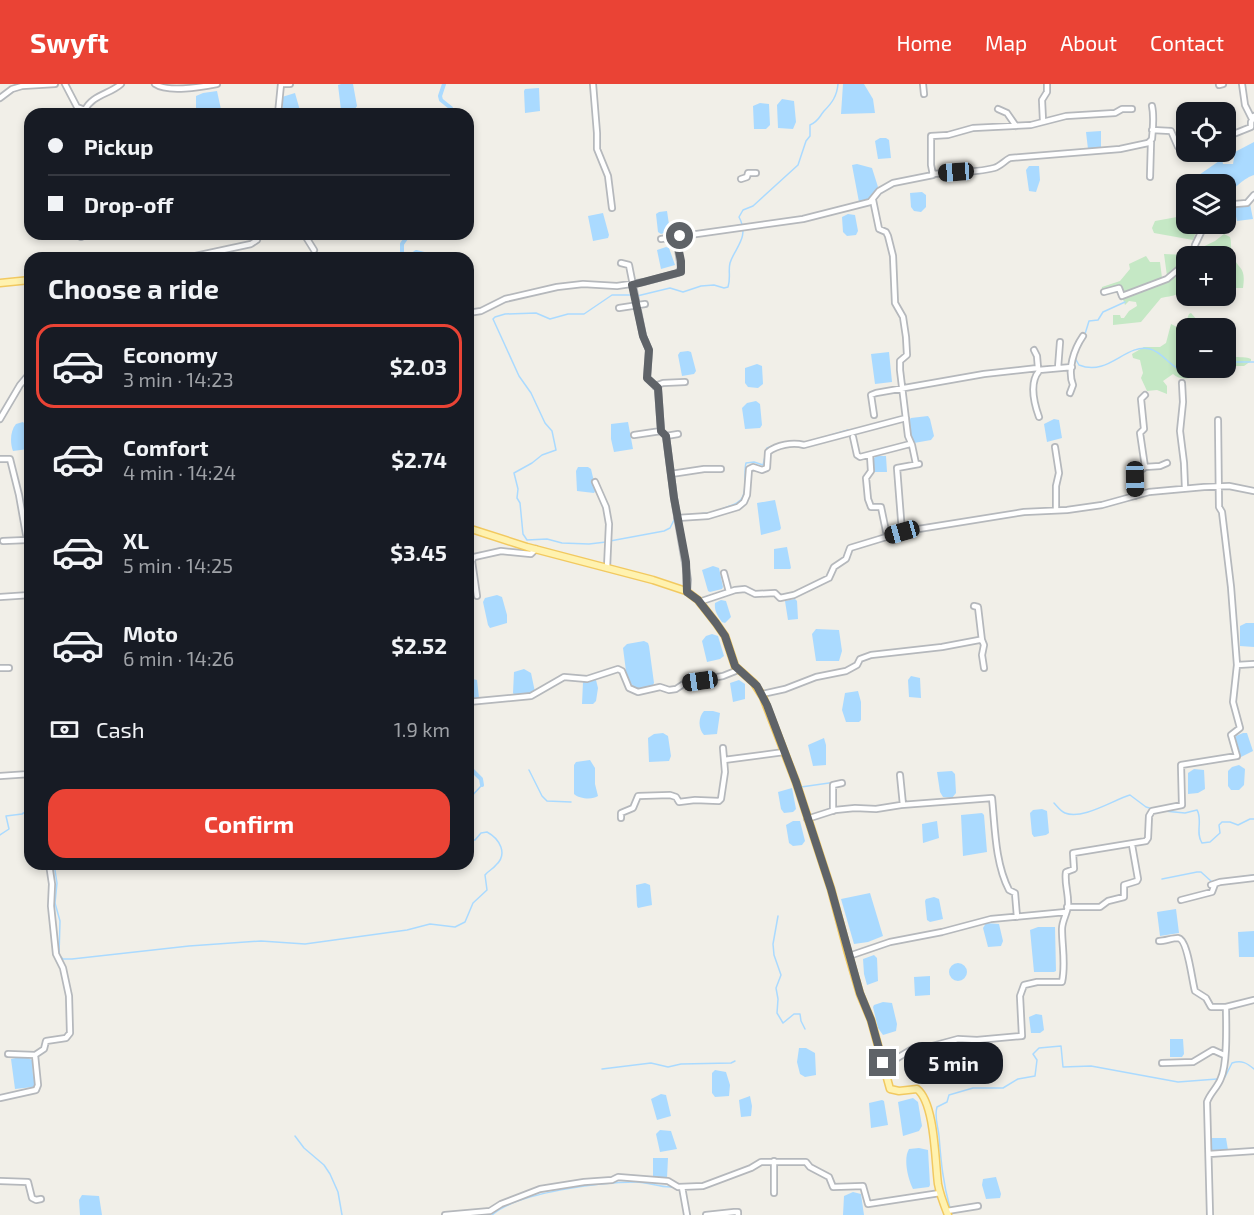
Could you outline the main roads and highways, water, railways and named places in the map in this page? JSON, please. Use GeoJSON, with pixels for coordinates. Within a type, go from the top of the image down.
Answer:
{"type":"FeatureCollection","features":[{"type":"Feature","properties":{"kind":"main road"},"geometry":{"type":"LineString","coordinates":[[0,283],[24,281]]}},
{"type":"Feature","properties":{"kind":"main road"},"geometry":{"type":"LineString","coordinates":[[474,530],[664,583],[687,592],[699,602],[722,631],[738,670],[754,683],[762,694],[784,752],[831,889],[860,993],[871,1020],[888,1086],[892,1091],[917,1089],[924,1096],[933,1129],[940,1193],[949,1211]]}},
{"type":"Feature","properties":{"kind":"water"},"geometry":{"type":"Polygon","coordinates":[[[353,84],[356,108],[341,108],[338,85],[353,84]]]}},
{"type":"Feature","properties":{"kind":"water"},"geometry":{"type":"Polygon","coordinates":[[[843,84],[864,84],[873,99],[875,113],[841,114],[843,84]]]}},
{"type":"Feature","properties":{"kind":"water"},"geometry":{"type":"Polygon","coordinates":[[[539,88],[540,111],[525,113],[525,89],[539,88]]]}},
{"type":"Feature","properties":{"kind":"water"},"geometry":{"type":"Polygon","coordinates":[[[217,91],[221,108],[196,108],[196,96],[217,91]]]}},
{"type":"Feature","properties":{"kind":"water"},"geometry":{"type":"Polygon","coordinates":[[[295,93],[299,108],[283,108],[282,97],[295,93]]]}},
{"type":"Feature","properties":{"kind":"water"},"geometry":{"type":"Polygon","coordinates":[[[782,99],[794,101],[796,122],[793,129],[778,128],[777,105],[782,99]]]}},
{"type":"Feature","properties":{"kind":"water"},"geometry":{"type":"Polygon","coordinates":[[[760,103],[769,104],[770,125],[766,129],[754,129],[753,106],[760,103]]]}},
{"type":"Feature","properties":{"kind":"water"},"geometry":{"type":"Polygon","coordinates":[[[1101,131],[1101,148],[1088,149],[1086,132],[1101,131]]]}},
{"type":"Feature","properties":{"kind":"water"},"geometry":{"type":"Polygon","coordinates":[[[880,138],[889,140],[891,158],[878,159],[875,141],[880,138]]]}},
{"type":"Feature","properties":{"kind":"water"},"geometry":{"type":"Polygon","coordinates":[[[1254,142],[1254,175],[1236,187],[1236,174],[1200,174],[1218,162],[1233,164],[1236,162],[1236,151],[1254,142]]]}},
{"type":"Feature","properties":{"kind":"water"},"geometry":{"type":"Polygon","coordinates":[[[852,165],[872,168],[878,187],[870,199],[859,202],[852,165]]]}},
{"type":"Feature","properties":{"kind":"water"},"geometry":{"type":"Polygon","coordinates":[[[1029,166],[1039,166],[1040,180],[1036,192],[1029,191],[1026,170],[1029,166]]]}},
{"type":"Feature","properties":{"kind":"water"},"geometry":{"type":"Polygon","coordinates":[[[922,192],[926,195],[926,207],[921,212],[914,211],[911,207],[910,193],[922,192]]]}},
{"type":"Feature","properties":{"kind":"water"},"geometry":{"type":"Polygon","coordinates":[[[1250,204],[1253,219],[1237,221],[1236,207],[1250,204]]]}},
{"type":"Feature","properties":{"kind":"water"},"geometry":{"type":"Polygon","coordinates":[[[667,211],[670,231],[661,234],[658,232],[656,214],[667,211]]]}},
{"type":"Feature","properties":{"kind":"water"},"geometry":{"type":"Polygon","coordinates":[[[603,213],[608,238],[593,241],[588,216],[603,213]]]}},
{"type":"Feature","properties":{"kind":"water"},"geometry":{"type":"Polygon","coordinates":[[[848,214],[855,215],[858,231],[856,235],[847,236],[843,232],[842,217],[848,214]]]}},
{"type":"Feature","properties":{"kind":"water"},"geometry":{"type":"Polygon","coordinates":[[[669,248],[675,265],[661,269],[657,250],[669,248]]]}},
{"type":"Feature","properties":{"kind":"water"},"geometry":{"type":"Polygon","coordinates":[[[680,352],[691,352],[696,371],[694,374],[682,376],[678,355],[680,352]]]}},
{"type":"Feature","properties":{"kind":"water"},"geometry":{"type":"Polygon","coordinates":[[[889,352],[892,382],[875,384],[871,354],[889,352]]]}},
{"type":"Feature","properties":{"kind":"water"},"geometry":{"type":"Polygon","coordinates":[[[757,364],[762,366],[763,384],[758,388],[748,387],[745,383],[745,368],[757,364]]]}},
{"type":"Feature","properties":{"kind":"water"},"geometry":{"type":"Polygon","coordinates":[[[756,401],[760,404],[762,425],[760,428],[745,429],[742,408],[747,403],[756,401]]]}},
{"type":"Feature","properties":{"kind":"water"},"geometry":{"type":"Polygon","coordinates":[[[928,416],[934,436],[931,440],[914,443],[910,436],[909,420],[928,416]]]}},
{"type":"Feature","properties":{"kind":"water"},"geometry":{"type":"Polygon","coordinates":[[[1054,419],[1059,420],[1062,438],[1047,442],[1044,424],[1054,419]]]}},
{"type":"Feature","properties":{"kind":"water"},"geometry":{"type":"Polygon","coordinates":[[[628,422],[633,449],[614,452],[611,424],[628,422]]]}},
{"type":"Feature","properties":{"kind":"water"},"geometry":{"type":"Polygon","coordinates":[[[24,423],[24,450],[13,451],[11,441],[16,424],[24,423]]]}},
{"type":"Feature","properties":{"kind":"water"},"geometry":{"type":"Polygon","coordinates":[[[876,456],[886,456],[887,472],[873,472],[873,459],[876,456]]]}},
{"type":"Feature","properties":{"kind":"water"},"geometry":{"type":"Polygon","coordinates":[[[578,467],[591,469],[596,490],[594,493],[577,491],[576,471],[578,467]]]}},
{"type":"Feature","properties":{"kind":"water"},"geometry":{"type":"Polygon","coordinates":[[[775,500],[781,528],[761,535],[757,503],[775,500]]]}},
{"type":"Feature","properties":{"kind":"water"},"geometry":{"type":"Polygon","coordinates":[[[787,547],[791,568],[774,569],[774,549],[787,547]]]}},
{"type":"Feature","properties":{"kind":"water"},"geometry":{"type":"Polygon","coordinates":[[[713,566],[719,568],[723,587],[710,592],[702,570],[713,566]]]}},
{"type":"Feature","properties":{"kind":"water"},"geometry":{"type":"Polygon","coordinates":[[[497,595],[502,597],[507,623],[490,628],[483,602],[485,598],[497,595]]]}},
{"type":"Feature","properties":{"kind":"water"},"geometry":{"type":"Polygon","coordinates":[[[795,599],[798,619],[788,620],[785,601],[795,599]]]}},
{"type":"Feature","properties":{"kind":"water"},"geometry":{"type":"Polygon","coordinates":[[[721,600],[726,601],[731,617],[725,623],[722,622],[715,608],[715,603],[721,600]]]}},
{"type":"Feature","properties":{"kind":"water"},"geometry":{"type":"Polygon","coordinates":[[[1254,623],[1254,647],[1240,646],[1240,626],[1254,623]]]}},
{"type":"Feature","properties":{"kind":"water"},"geometry":{"type":"Polygon","coordinates":[[[816,629],[839,630],[842,651],[839,661],[816,661],[812,634],[816,629]]]}},
{"type":"Feature","properties":{"kind":"water"},"geometry":{"type":"Polygon","coordinates":[[[712,634],[718,636],[724,656],[707,662],[702,641],[706,636],[712,634]]]}},
{"type":"Feature","properties":{"kind":"water"},"geometry":{"type":"Polygon","coordinates":[[[644,641],[649,646],[654,683],[652,687],[636,689],[627,679],[623,648],[627,644],[644,641]]]}},
{"type":"Feature","properties":{"kind":"water"},"geometry":{"type":"Polygon","coordinates":[[[524,669],[531,673],[535,692],[515,696],[513,693],[514,672],[524,669]]]}},
{"type":"Feature","properties":{"kind":"water"},"geometry":{"type":"Polygon","coordinates":[[[911,676],[920,678],[921,698],[909,697],[908,680],[911,676]]]}},
{"type":"Feature","properties":{"kind":"water"},"geometry":{"type":"Polygon","coordinates":[[[474,679],[477,680],[479,698],[474,698],[474,679]]]}},
{"type":"Feature","properties":{"kind":"water"},"geometry":{"type":"Polygon","coordinates":[[[596,680],[598,688],[596,701],[593,704],[582,704],[583,682],[596,680]]]}},
{"type":"Feature","properties":{"kind":"water"},"geometry":{"type":"Polygon","coordinates":[[[739,680],[745,684],[745,699],[733,702],[730,683],[739,680]]]}},
{"type":"Feature","properties":{"kind":"water"},"geometry":{"type":"Polygon","coordinates":[[[858,691],[861,702],[861,720],[846,722],[842,710],[845,693],[858,691]]]}},
{"type":"Feature","properties":{"kind":"water"},"geometry":{"type":"Polygon","coordinates":[[[704,711],[720,713],[717,734],[704,735],[702,732],[700,720],[704,711]]]}},
{"type":"Feature","properties":{"kind":"water"},"geometry":{"type":"Polygon","coordinates":[[[663,733],[668,736],[671,756],[669,761],[649,762],[648,738],[654,734],[663,733]]]}},
{"type":"Feature","properties":{"kind":"water"},"geometry":{"type":"Polygon","coordinates":[[[1247,733],[1253,751],[1241,757],[1234,740],[1236,736],[1247,733]]]}},
{"type":"Feature","properties":{"kind":"water"},"geometry":{"type":"Polygon","coordinates":[[[824,738],[826,765],[813,766],[808,745],[824,738]]]}},
{"type":"Feature","properties":{"kind":"water"},"geometry":{"type":"Polygon","coordinates":[[[590,760],[595,768],[598,796],[582,798],[574,794],[574,765],[576,762],[590,760]]]}},
{"type":"Feature","properties":{"kind":"water"},"geometry":{"type":"Polygon","coordinates":[[[1239,765],[1245,769],[1244,785],[1239,790],[1231,790],[1228,786],[1228,771],[1239,765]]]}},
{"type":"Feature","properties":{"kind":"water"},"geometry":{"type":"Polygon","coordinates":[[[1194,769],[1204,770],[1205,789],[1198,793],[1188,794],[1188,773],[1194,769]]]}},
{"type":"Feature","properties":{"kind":"water"},"geometry":{"type":"Polygon","coordinates":[[[952,771],[955,774],[956,793],[952,798],[943,797],[937,772],[952,771]]]}},
{"type":"Feature","properties":{"kind":"water"},"geometry":{"type":"Polygon","coordinates":[[[792,788],[796,809],[793,812],[784,813],[778,792],[792,788]]]}},
{"type":"Feature","properties":{"kind":"water"},"geometry":{"type":"Polygon","coordinates":[[[1033,810],[1047,811],[1049,833],[1034,837],[1030,813],[1033,810]]]}},
{"type":"Feature","properties":{"kind":"water"},"geometry":{"type":"Polygon","coordinates":[[[982,813],[987,852],[963,856],[961,815],[982,813]]]}},
{"type":"Feature","properties":{"kind":"water"},"geometry":{"type":"Polygon","coordinates":[[[793,821],[800,821],[805,841],[802,845],[793,846],[789,843],[786,825],[793,821]]]}},
{"type":"Feature","properties":{"kind":"water"},"geometry":{"type":"Polygon","coordinates":[[[937,821],[939,838],[923,843],[922,824],[937,821]]]}},
{"type":"Feature","properties":{"kind":"water"},"geometry":{"type":"Polygon","coordinates":[[[645,883],[650,885],[652,905],[638,908],[636,885],[645,883]]]}},
{"type":"Feature","properties":{"kind":"water"},"geometry":{"type":"Polygon","coordinates":[[[870,893],[883,936],[854,944],[841,899],[870,893]]]}},
{"type":"Feature","properties":{"kind":"water"},"geometry":{"type":"Polygon","coordinates":[[[934,897],[939,899],[943,919],[930,922],[927,920],[925,901],[934,897]]]}},
{"type":"Feature","properties":{"kind":"water"},"geometry":{"type":"Polygon","coordinates":[[[1176,909],[1179,933],[1160,936],[1157,912],[1176,909]]]}},
{"type":"Feature","properties":{"kind":"water"},"geometry":{"type":"Polygon","coordinates":[[[986,923],[999,924],[1003,941],[1001,946],[988,947],[983,928],[986,923]]]}},
{"type":"Feature","properties":{"kind":"water"},"geometry":{"type":"Polygon","coordinates":[[[1038,927],[1055,927],[1056,971],[1054,972],[1034,972],[1030,930],[1038,927]]]}},
{"type":"Feature","properties":{"kind":"water"},"geometry":{"type":"Polygon","coordinates":[[[1254,931],[1254,957],[1239,957],[1238,932],[1254,931]]]}},
{"type":"Feature","properties":{"kind":"water"},"geometry":{"type":"Polygon","coordinates":[[[874,955],[877,958],[878,981],[867,985],[863,959],[874,955]]]}},
{"type":"Feature","properties":{"kind":"water"},"geometry":{"type":"Polygon","coordinates":[[[958,963],[964,966],[967,972],[964,978],[958,981],[952,978],[949,972],[952,966],[958,963]]]}},
{"type":"Feature","properties":{"kind":"water"},"geometry":{"type":"Polygon","coordinates":[[[930,976],[930,995],[915,996],[914,977],[930,976]]]}},
{"type":"Feature","properties":{"kind":"water"},"geometry":{"type":"Polygon","coordinates":[[[883,1002],[892,1003],[897,1024],[896,1031],[883,1035],[878,1028],[873,1007],[883,1002]]]}},
{"type":"Feature","properties":{"kind":"water"},"geometry":{"type":"Polygon","coordinates":[[[1036,1014],[1042,1015],[1044,1030],[1040,1033],[1031,1033],[1029,1017],[1036,1014]]]}},
{"type":"Feature","properties":{"kind":"water"},"geometry":{"type":"Polygon","coordinates":[[[1170,1039],[1183,1039],[1184,1054],[1182,1057],[1170,1057],[1170,1039]]]}},
{"type":"Feature","properties":{"kind":"water"},"geometry":{"type":"Polygon","coordinates":[[[799,1048],[806,1048],[815,1053],[816,1075],[805,1077],[800,1074],[797,1062],[799,1048]]]}},
{"type":"Feature","properties":{"kind":"water"},"geometry":{"type":"Polygon","coordinates":[[[20,1057],[32,1060],[35,1077],[33,1087],[15,1089],[11,1059],[20,1057]]]}},
{"type":"Feature","properties":{"kind":"water"},"geometry":{"type":"Polygon","coordinates":[[[715,1070],[726,1072],[730,1085],[729,1096],[715,1097],[712,1093],[712,1073],[715,1070]]]}},
{"type":"Feature","properties":{"kind":"water"},"geometry":{"type":"Polygon","coordinates":[[[661,1094],[666,1095],[671,1116],[657,1120],[651,1099],[661,1094]]]}},
{"type":"Feature","properties":{"kind":"water"},"geometry":{"type":"Polygon","coordinates":[[[750,1096],[751,1116],[741,1117],[739,1100],[750,1096]]]}},
{"type":"Feature","properties":{"kind":"water"},"geometry":{"type":"Polygon","coordinates":[[[913,1098],[918,1102],[922,1126],[919,1131],[903,1136],[898,1102],[913,1098]]]}},
{"type":"Feature","properties":{"kind":"water"},"geometry":{"type":"Polygon","coordinates":[[[882,1100],[888,1125],[871,1128],[869,1103],[882,1100]]]}},
{"type":"Feature","properties":{"kind":"water"},"geometry":{"type":"Polygon","coordinates":[[[660,1130],[671,1131],[677,1149],[660,1152],[656,1134],[660,1130]]]}},
{"type":"Feature","properties":{"kind":"water"},"geometry":{"type":"Polygon","coordinates":[[[1211,1138],[1226,1138],[1228,1150],[1211,1151],[1211,1138]]]}},
{"type":"Feature","properties":{"kind":"water"},"geometry":{"type":"Polygon","coordinates":[[[909,1149],[928,1150],[930,1185],[913,1189],[906,1158],[909,1149]]]}},
{"type":"Feature","properties":{"kind":"water"},"geometry":{"type":"Polygon","coordinates":[[[653,1158],[668,1158],[667,1178],[653,1178],[653,1158]]]}},
{"type":"Feature","properties":{"kind":"water"},"geometry":{"type":"Polygon","coordinates":[[[996,1177],[1000,1198],[986,1199],[982,1185],[983,1179],[996,1177]]]}},
{"type":"Feature","properties":{"kind":"water"},"geometry":{"type":"Polygon","coordinates":[[[853,1192],[861,1194],[864,1215],[843,1215],[844,1196],[853,1192]]]}},
{"type":"Feature","properties":{"kind":"water"},"geometry":{"type":"Polygon","coordinates":[[[82,1195],[99,1196],[102,1215],[80,1215],[79,1200],[82,1195]]]}},
{"type":"Feature","properties":{"kind":"waterway"},"geometry":{"type":"LineString","coordinates":[[444,84],[441,100],[451,108]]}},
{"type":"Feature","properties":{"kind":"waterway"},"geometry":{"type":"LineString","coordinates":[[637,296],[670,288],[683,292],[701,286],[728,287],[730,263],[743,231],[739,217],[743,210],[753,206],[798,165],[810,136],[810,125],[832,102],[838,84]]}},
{"type":"Feature","properties":{"kind":"waterway"},"geometry":{"type":"LineString","coordinates":[[402,252],[402,244],[405,240]]}},
{"type":"Feature","properties":{"kind":"waterway"},"geometry":{"type":"LineString","coordinates":[[606,542],[589,544],[562,543],[547,539],[527,540],[523,534],[514,473],[542,455],[556,450],[552,431],[545,423],[531,393],[519,376],[493,319],[505,314],[536,313],[550,319],[568,314],[584,314],[612,295],[632,295]]}},
{"type":"Feature","properties":{"kind":"waterway"},"geometry":{"type":"LineString","coordinates":[[1085,334],[1089,321],[1098,320],[1103,312],[1125,302]]}},
{"type":"Feature","properties":{"kind":"waterway"},"geometry":{"type":"LineString","coordinates":[[1075,358],[1079,365],[1090,368],[1099,367],[1141,348],[1157,352],[1176,367]]}},
{"type":"Feature","properties":{"kind":"waterway"},"geometry":{"type":"LineString","coordinates":[[1236,362],[1254,362]]}},
{"type":"Feature","properties":{"kind":"waterway"},"geometry":{"type":"LineString","coordinates":[[811,441],[848,430]]}},
{"type":"Feature","properties":{"kind":"waterway"},"geometry":{"type":"LineString","coordinates":[[720,510],[741,499],[745,490],[746,463],[754,462],[763,465],[767,448],[785,442],[798,442]]}},
{"type":"Feature","properties":{"kind":"waterway"},"geometry":{"type":"LineString","coordinates":[[610,541],[664,531],[670,528],[676,516],[709,513]]}},
{"type":"Feature","properties":{"kind":"waterway"},"geometry":{"type":"LineString","coordinates":[[529,770],[542,796],[547,801],[571,802]]}},
{"type":"Feature","properties":{"kind":"waterway"},"geometry":{"type":"LineString","coordinates":[[474,772],[481,779],[482,785]]}},
{"type":"Feature","properties":{"kind":"waterway"},"geometry":{"type":"LineString","coordinates":[[801,787],[836,782]]}},
{"type":"Feature","properties":{"kind":"waterway"},"geometry":{"type":"LineString","coordinates":[[474,794],[482,785]]}},
{"type":"Feature","properties":{"kind":"waterway"},"geometry":{"type":"LineString","coordinates":[[1054,803],[1065,813],[1080,814],[1130,795],[1146,807],[1153,809]]}},
{"type":"Feature","properties":{"kind":"waterway"},"geometry":{"type":"LineString","coordinates":[[1164,811],[1185,813],[1197,810],[1202,843],[1210,842],[1220,833],[1219,825],[1222,822],[1238,825],[1254,819]]}},
{"type":"Feature","properties":{"kind":"waterway"},"geometry":{"type":"LineString","coordinates":[[0,835],[9,829],[6,816],[24,813]]}},
{"type":"Feature","properties":{"kind":"waterway"},"geometry":{"type":"LineString","coordinates":[[55,870],[57,883],[55,903],[60,921],[59,955],[63,959],[261,941],[305,944],[407,930],[430,924],[455,927],[465,922],[473,903],[487,890],[485,875],[500,861],[502,852],[499,843],[487,832],[481,833],[474,840]]}},
{"type":"Feature","properties":{"kind":"waterway"},"geometry":{"type":"LineString","coordinates":[[1162,879],[1201,872],[1212,882]]}},
{"type":"Feature","properties":{"kind":"waterway"},"geometry":{"type":"LineString","coordinates":[[1219,880],[1254,875]]}},
{"type":"Feature","properties":{"kind":"waterway"},"geometry":{"type":"LineString","coordinates":[[778,916],[773,944],[781,975],[776,988],[777,1013],[783,1023],[794,1014],[800,1014],[805,1029]]}},
{"type":"Feature","properties":{"kind":"waterway"},"geometry":{"type":"LineString","coordinates":[[950,1208],[936,1118],[937,1107],[947,1102],[949,1095],[973,1088],[1003,1088],[1018,1079],[1035,1076],[1037,1060],[1033,1054],[1039,1048],[1061,1046],[1063,1067],[1091,1066],[1178,1082],[1217,1079]]}},
{"type":"Feature","properties":{"kind":"waterway"},"geometry":{"type":"LineString","coordinates":[[602,1069],[651,1063],[668,1067],[681,1064],[735,1061]]}},
{"type":"Feature","properties":{"kind":"waterway"},"geometry":{"type":"LineString","coordinates":[[1222,1078],[1225,1077],[1232,1063],[1244,1063],[1254,1069]]}},
{"type":"Feature","properties":{"kind":"waterway"},"geometry":{"type":"LineString","coordinates":[[295,1136],[330,1174],[338,1192],[342,1215]]}},
{"type":"Feature","properties":{"kind":"waterway"},"geometry":{"type":"LineString","coordinates":[[492,1215],[521,1200],[582,1186],[636,1182],[673,1187]]}}]}
